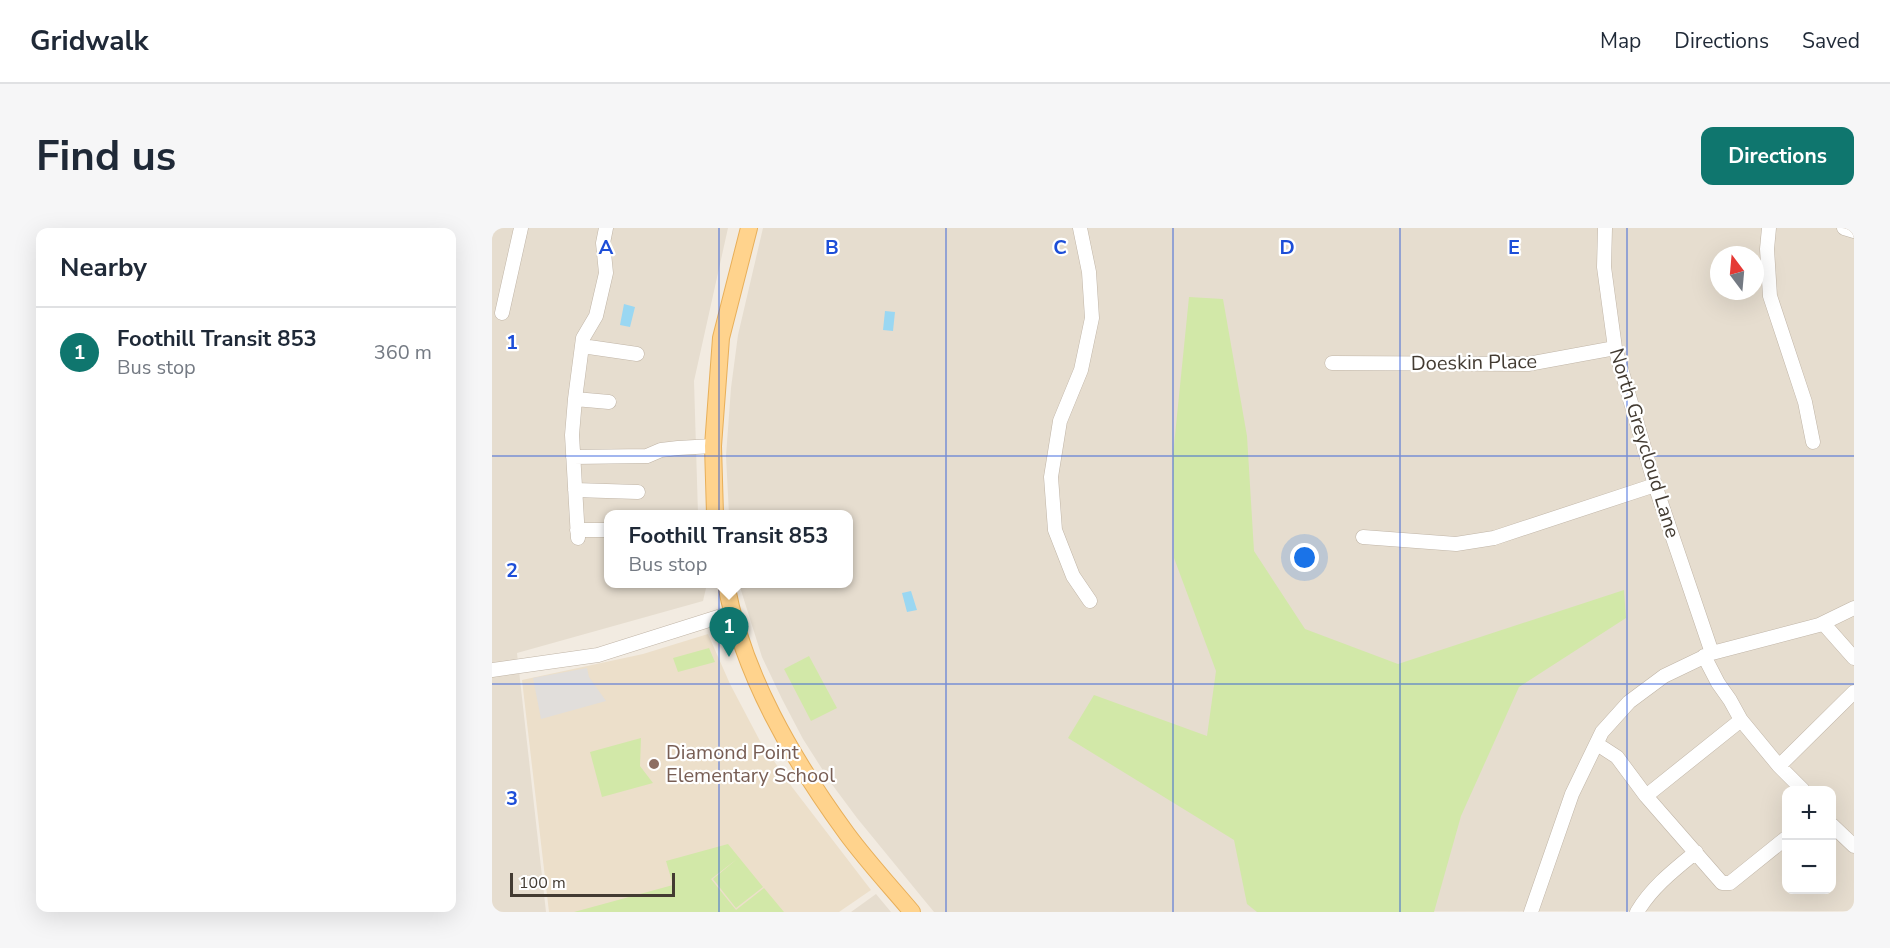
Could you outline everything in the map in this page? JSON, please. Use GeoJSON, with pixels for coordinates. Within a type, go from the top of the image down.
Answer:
{"type":"FeatureCollection","features":[{"type":"Feature","properties":{"kind":"main road"},"geometry":{"type":"LineString","coordinates":[[715,510],[713,446],[721,338],[748,228]]}},
{"type":"Feature","properties":{"kind":"main road"},"geometry":{"type":"LineString","coordinates":[[727,588],[731,613],[755,677],[797,761],[848,835],[912,912]]}},
{"type":"Feature","properties":{"kind":"street"},"geometry":{"type":"LineString","coordinates":[[502,314],[521,228]]}},
{"type":"Feature","properties":{"kind":"street"},"geometry":{"type":"LineString","coordinates":[[604,531],[577,534],[572,435],[583,338],[596,316],[606,273],[603,243],[606,228]]}},
{"type":"Feature","properties":{"kind":"street"},"geometry":{"type":"LineString","coordinates":[[1080,228],[1089,272],[1092,318],[1081,370],[1060,421],[1052,477],[1055,530],[1073,576],[1090,601]]}},
{"type":"Feature","properties":{"kind":"street","name":"North Greycloud Lane"},"geometry":{"type":"LineString","coordinates":[[1605,228],[1604,267],[1615,348],[1655,485],[1718,683],[1741,720],[1779,766],[1799,786]]}},
{"type":"Feature","properties":{"kind":"street"},"geometry":{"type":"LineString","coordinates":[[1769,228],[1767,249],[1770,296],[1805,402],[1813,442]]}},
{"type":"Feature","properties":{"kind":"street"},"geometry":{"type":"LineString","coordinates":[[1844,228],[1854,231]]}},
{"type":"Feature","properties":{"kind":"street"},"geometry":{"type":"LineString","coordinates":[[582,346],[637,354]]}},
{"type":"Feature","properties":{"kind":"street","name":"Doeskin Place"},"geometry":{"type":"LineString","coordinates":[[1332,363],[1528,364],[1615,348]]}},
{"type":"Feature","properties":{"kind":"street"},"geometry":{"type":"LineString","coordinates":[[575,399],[609,402]]}},
{"type":"Feature","properties":{"kind":"street"},"geometry":{"type":"LineString","coordinates":[[573,456],[647,456],[670,449],[713,446]]}},
{"type":"Feature","properties":{"kind":"street"},"geometry":{"type":"LineString","coordinates":[[1363,537],[1456,544],[1494,538],[1655,485]]}},
{"type":"Feature","properties":{"kind":"street"},"geometry":{"type":"LineString","coordinates":[[575,490],[638,492]]}},
{"type":"Feature","properties":{"kind":"street"},"geometry":{"type":"LineString","coordinates":[[1530,912],[1572,794],[1602,732],[1629,702],[1664,676],[1708,654],[1823,623],[1854,608]]}},
{"type":"Feature","properties":{"kind":"street"},"geometry":{"type":"LineString","coordinates":[[492,670],[598,655],[731,613]]}},
{"type":"Feature","properties":{"kind":"street"},"geometry":{"type":"LineString","coordinates":[[1823,623],[1854,658]]}},
{"type":"Feature","properties":{"kind":"street"},"geometry":{"type":"LineString","coordinates":[[1779,766],[1854,692]]}},
{"type":"Feature","properties":{"kind":"street"},"geometry":{"type":"LineString","coordinates":[[1646,796],[1741,720]]}},
{"type":"Feature","properties":{"kind":"street"},"geometry":{"type":"LineString","coordinates":[[1597,744],[1617,757],[1646,796],[1722,883],[1730,883],[1784,840]]}},
{"type":"Feature","properties":{"kind":"street"},"geometry":{"type":"LineString","coordinates":[[1836,829],[1854,846]]}},
{"type":"Feature","properties":{"kind":"street"},"geometry":{"type":"LineString","coordinates":[[1637,912],[1645,898],[1696,852]]}},
{"type":"Feature","properties":{"kind":"shaded area"},"geometry":{"type":"Polygon","coordinates":[[[492,228],[728,228],[694,381],[698,510],[604,510],[604,588],[706,588],[703,601],[517,653],[546,912],[492,912],[492,228]]]}},
{"type":"Feature","properties":{"kind":"shaded area"},"geometry":{"type":"Polygon","coordinates":[[[763,228],[1854,228],[1854,911],[934,912],[857,818],[803,739],[762,657],[740,588],[853,588],[853,510],[729,510],[726,456],[738,335],[763,228]]]}},
{"type":"Feature","properties":{"kind":"shaded area","name":"Diamond Point Elementary School"},"geometry":{"type":"Polygon","coordinates":[[[708,634],[730,684],[760,741],[792,787],[871,890],[839,912],[549,912],[522,680],[643,654],[708,634]]]}},
{"type":"Feature","properties":{"kind":"shaded area"},"geometry":{"type":"Polygon","coordinates":[[[587,668],[589,677],[606,701],[541,719],[533,678],[587,668]]]}},
{"type":"Feature","properties":{"kind":"shaded area"},"geometry":{"type":"Polygon","coordinates":[[[876,894],[891,912],[851,912],[876,894]]]}},
{"type":"Feature","properties":{"kind":"green space"},"geometry":{"type":"Polygon","coordinates":[[[1189,297],[1223,299],[1247,436],[1254,551],[1305,629],[1398,664],[1624,590],[1626,618],[1519,687],[1461,816],[1434,912],[1257,912],[1247,904],[1234,840],[1068,738],[1094,695],[1207,736],[1216,671],[1174,558],[1173,455],[1189,297]]]}},
{"type":"Feature","properties":{"kind":"green space"},"geometry":{"type":"Polygon","coordinates":[[[709,648],[715,662],[678,672],[673,658],[709,648]]]}},
{"type":"Feature","properties":{"kind":"green space"},"geometry":{"type":"Polygon","coordinates":[[[809,656],[837,708],[811,721],[784,669],[809,656]]]}},
{"type":"Feature","properties":{"kind":"green space"},"geometry":{"type":"Polygon","coordinates":[[[641,738],[640,766],[653,783],[602,797],[590,752],[641,738]]]}},
{"type":"Feature","properties":{"kind":"green space"},"geometry":{"type":"Polygon","coordinates":[[[728,844],[763,887],[736,908],[713,879],[737,859],[711,879],[736,910],[764,888],[784,912],[574,912],[673,885],[666,861],[728,844]]]}},
{"type":"Feature","properties":{"kind":"water"},"geometry":{"type":"Polygon","coordinates":[[[624,304],[635,307],[630,327],[620,325],[624,304]]]}},
{"type":"Feature","properties":{"kind":"water"},"geometry":{"type":"Polygon","coordinates":[[[885,311],[895,312],[893,331],[883,330],[885,311]]]}},
{"type":"Feature","properties":{"kind":"water"},"geometry":{"type":"Polygon","coordinates":[[[911,591],[917,610],[907,612],[902,593],[911,591]]]}},
{"type":"Feature","properties":{"kind":"place","name":"Foothill Transit 853"},"geometry":{"type":"Point","coordinates":[729,657]}},
{"type":"Feature","properties":{"kind":"place","name":"Diamond Point Elementary School"},"geometry":{"type":"Point","coordinates":[654,764]}}]}
